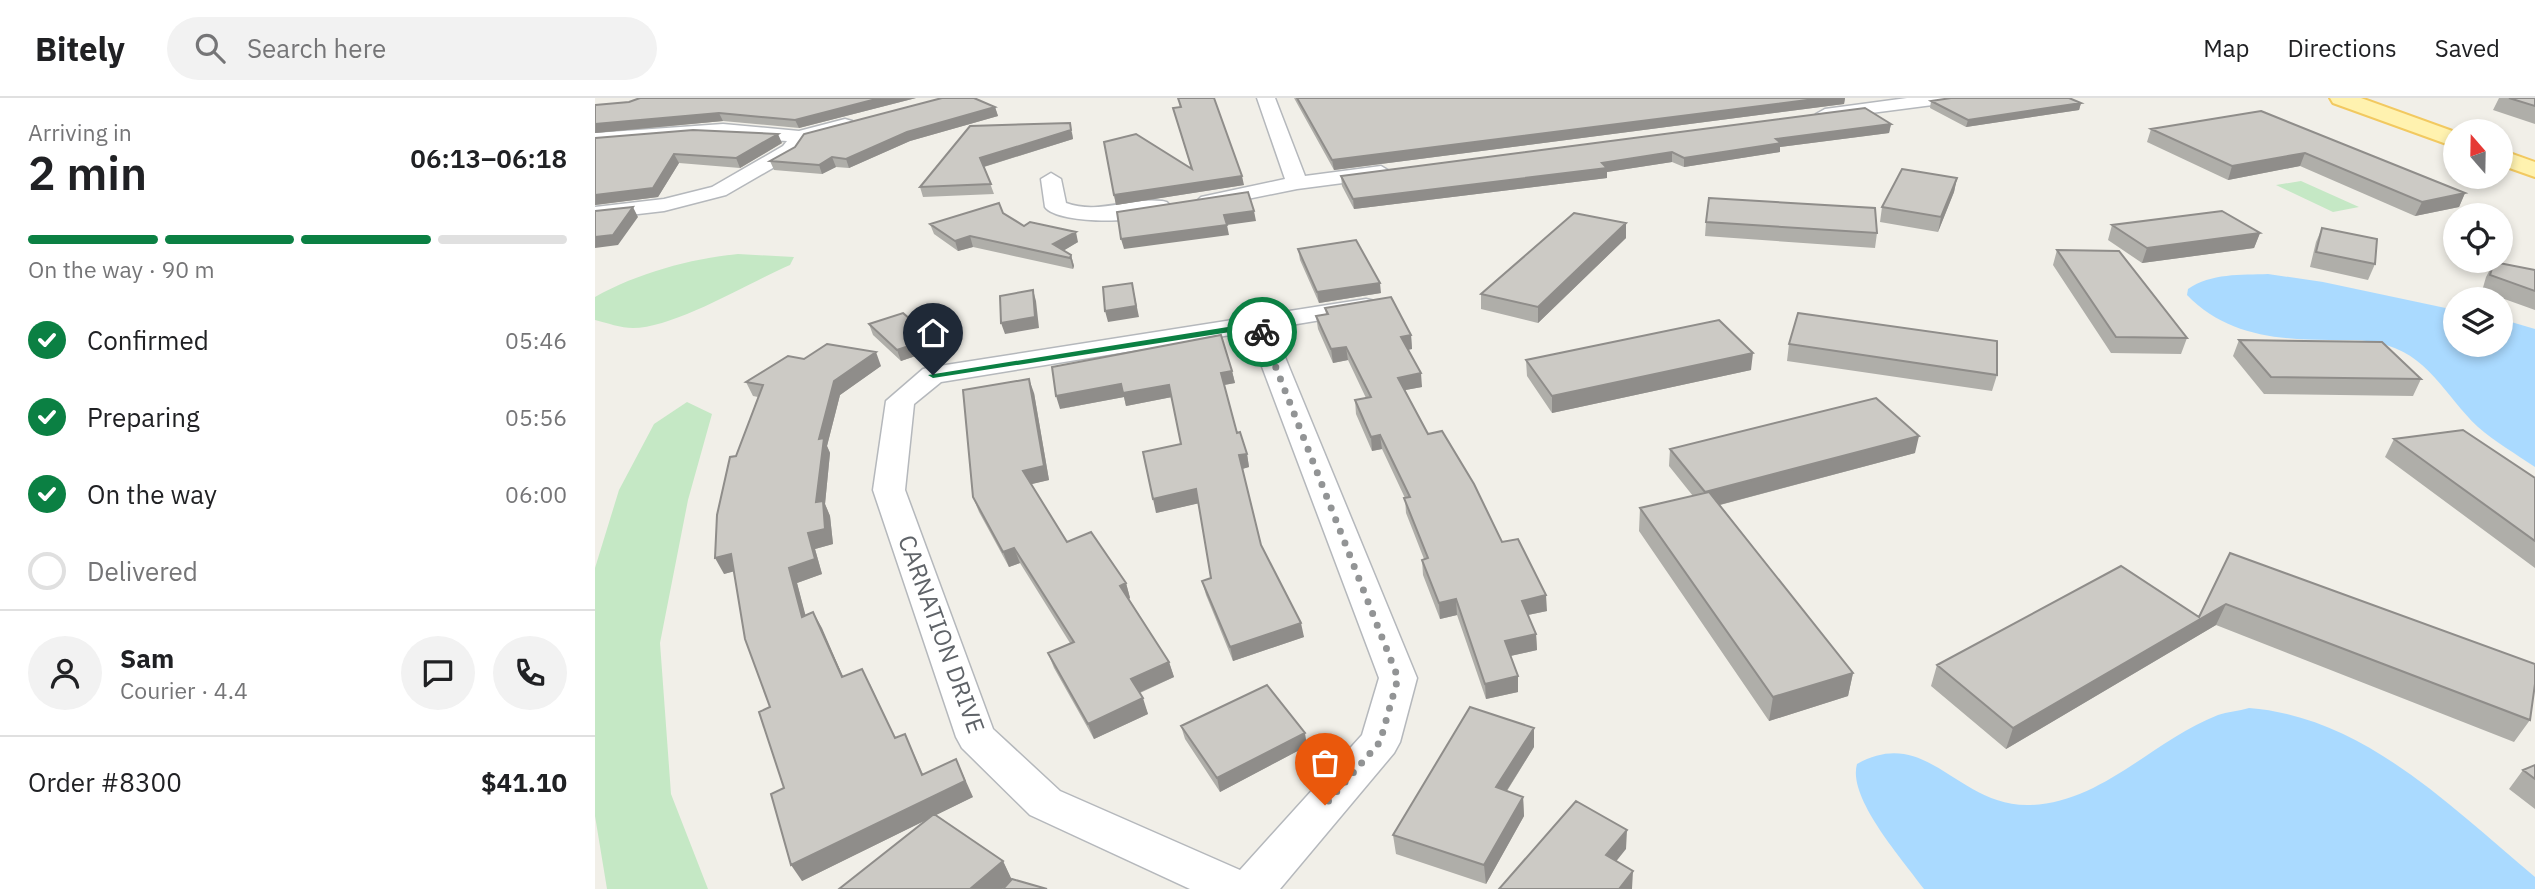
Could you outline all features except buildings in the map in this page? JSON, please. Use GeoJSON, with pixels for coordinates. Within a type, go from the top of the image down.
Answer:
{"type":"FeatureCollection","features":[{"type":"Feature","properties":{"kind":"main road"},"geometry":{"type":"LineString","coordinates":[[2341,98],[2443,136]]}},
{"type":"Feature","properties":{"kind":"main road"},"geometry":{"type":"LineString","coordinates":[[2513,162],[2535,170]]}},
{"type":"Feature","properties":{"kind":"street"},"geometry":{"type":"LineString","coordinates":[[1266,98],[1297,183]]}},
{"type":"Feature","properties":{"kind":"street"},"geometry":{"type":"LineString","coordinates":[[1810,116],[1948,98]]}},
{"type":"Feature","properties":{"kind":"street"},"geometry":{"type":"LineString","coordinates":[[595,139],[660,132],[764,130],[799,137],[866,119]]}},
{"type":"Feature","properties":{"kind":"street"},"geometry":{"type":"LineString","coordinates":[[595,213],[664,205],[719,191],[790,149],[799,137]]}},
{"type":"Feature","properties":{"kind":"street"},"geometry":{"type":"LineString","coordinates":[[1051,178],[1056,207],[1069,213],[1091,216],[1221,200],[1297,183],[1394,170]]}},
{"type":"Feature","properties":{"kind":"street"},"geometry":{"type":"LineString","coordinates":[[1252,889],[1380,742],[1398,678],[1259,325],[1387,302]]}},
{"type":"Feature","properties":{"kind":"street","name":"CARNATION DRIVE"},"geometry":{"type":"LineString","coordinates":[[1236,889],[1045,803],[976,737],[889,490],[900,401],[933,375],[1259,325]]}},
{"type":"Feature","properties":{"kind":"green space"},"geometry":{"type":"Polygon","coordinates":[[[2301,181],[2359,207],[2333,212],[2276,185],[2301,181]]]}},
{"type":"Feature","properties":{"kind":"green space"},"geometry":{"type":"Polygon","coordinates":[[[738,254],[794,257],[790,265],[670,321],[633,328],[595,320],[595,297],[611,288],[664,268],[738,254]]]}},
{"type":"Feature","properties":{"kind":"green space"},"geometry":{"type":"Polygon","coordinates":[[[687,402],[712,414],[688,500],[660,643],[671,794],[708,889],[607,889],[595,816],[595,568],[619,490],[654,424],[687,402]]]}},
{"type":"Feature","properties":{"kind":"water"},"geometry":{"type":"Polygon","coordinates":[[[2268,274],[2323,282],[2443,307],[2443,357],[2513,357],[2513,323],[2535,329],[2535,467],[2478,427],[2423,366],[2395,348],[2366,341],[2291,339],[2253,332],[2218,319],[2187,295],[2188,289],[2197,284],[2227,276],[2268,274]]]}},
{"type":"Feature","properties":{"kind":"water"},"geometry":{"type":"Polygon","coordinates":[[[2249,708],[2291,715],[2330,728],[2368,747],[2404,770],[2471,822],[2535,877],[2535,889],[1924,889],[1879,829],[1860,794],[1856,778],[1857,764],[1881,755],[1903,754],[1923,760],[1980,793],[2002,802],[2027,805],[2053,802],[2102,783],[2194,726],[2218,715],[2249,708]]]}},
{"type":"Feature","properties":{"kind":"way so far"},"geometry":{"type":"LineString","coordinates":[[1262,332],[1398,678],[1380,742],[1325,805]]}},
{"type":"Feature","properties":{"kind":"route"},"geometry":{"type":"LineString","coordinates":[[933,375],[1259,325],[1262,332]]}}]}
